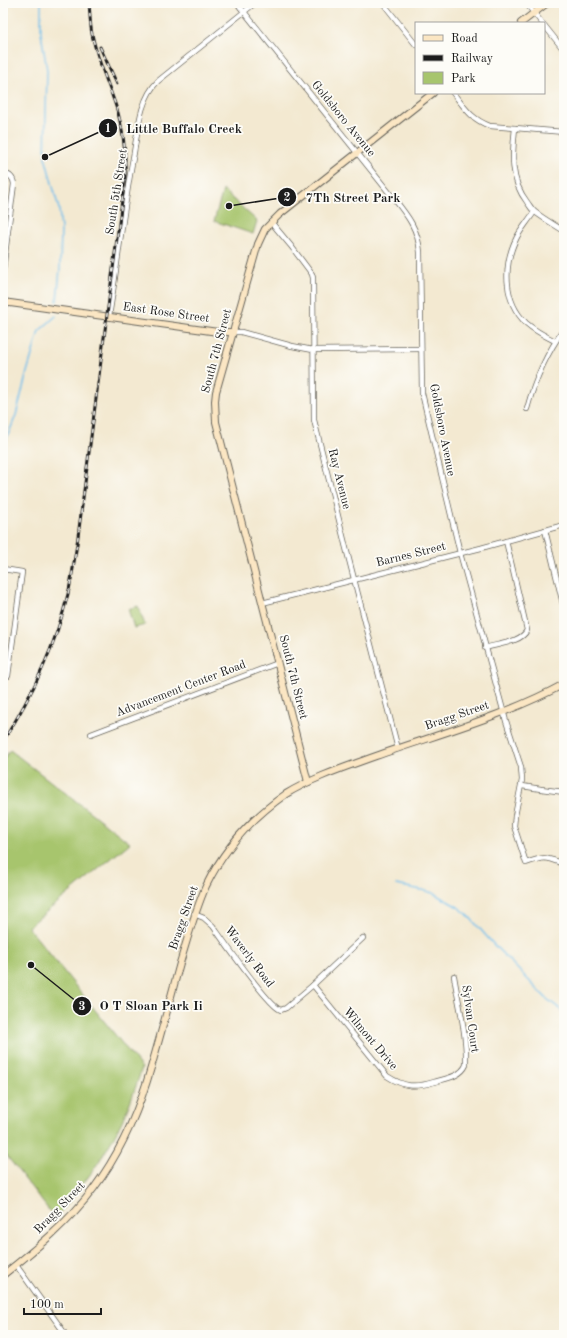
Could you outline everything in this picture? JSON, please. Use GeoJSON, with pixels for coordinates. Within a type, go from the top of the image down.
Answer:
{"type":"FeatureCollection","features":[{"type":"Feature","properties":{"kind":"street","name":"Goldsboro Avenue"},"geometry":{"type":"LineString","coordinates":[[237,3],[407,216],[418,236],[420,259],[422,393],[460,553],[485,648],[503,712],[521,767],[522,786],[514,826],[526,862],[547,858],[564,864]]}},
{"type":"Feature","properties":{"kind":"street","name":"South 5th Street"},"geometry":{"type":"LineString","coordinates":[[109,316],[124,206],[142,110],[151,87],[255,3]]}},
{"type":"Feature","properties":{"kind":"street"},"geometry":{"type":"LineString","coordinates":[[383,3],[415,45]]}},
{"type":"Feature","properties":{"kind":"street"},"geometry":{"type":"LineString","coordinates":[[526,3],[541,22]]}},
{"type":"Feature","properties":{"kind":"street"},"geometry":{"type":"LineString","coordinates":[[523,22],[547,3]]}},
{"type":"Feature","properties":{"kind":"street"},"geometry":{"type":"LineString","coordinates":[[545,26],[564,50]]}},
{"type":"Feature","properties":{"kind":"street","name":"South 7th Street"},"geometry":{"type":"LineString","coordinates":[[308,782],[215,413],[216,392],[258,244],[265,229],[280,214],[432,94]]}},
{"type":"Feature","properties":{"kind":"street"},"geometry":{"type":"LineString","coordinates":[[454,94],[468,113],[481,123],[490,126],[562,132],[564,128]]}},
{"type":"Feature","properties":{"kind":"street"},"geometry":{"type":"LineString","coordinates":[[516,128],[512,149],[512,163],[514,178],[518,189],[534,212],[564,231]]}},
{"type":"Feature","properties":{"kind":"street"},"geometry":{"type":"LineString","coordinates":[[3,173],[10,175],[14,184],[3,270]]}},
{"type":"Feature","properties":{"kind":"street"},"geometry":{"type":"LineString","coordinates":[[534,212],[517,237],[512,250],[508,264],[508,288],[515,306],[526,323],[555,342]]}},
{"type":"Feature","properties":{"kind":"street","name":"Ray Avenue"},"geometry":{"type":"LineString","coordinates":[[271,222],[291,246],[313,278],[314,420],[398,749]]}},
{"type":"Feature","properties":{"kind":"street","name":"East Rose Street"},"geometry":{"type":"LineString","coordinates":[[3,302],[218,332],[241,332],[292,346],[313,350],[421,349]]}},
{"type":"Feature","properties":{"kind":"street"},"geometry":{"type":"LineString","coordinates":[[527,409],[537,377],[555,342],[564,329]]}},
{"type":"Feature","properties":{"kind":"street","name":"Barnes Street"},"geometry":{"type":"LineString","coordinates":[[262,603],[564,525]]}},
{"type":"Feature","properties":{"kind":"street"},"geometry":{"type":"LineString","coordinates":[[545,530],[564,608]]}},
{"type":"Feature","properties":{"kind":"street"},"geometry":{"type":"LineString","coordinates":[[485,648],[518,639],[525,634],[527,630],[506,541]]}},
{"type":"Feature","properties":{"kind":"street"},"geometry":{"type":"LineString","coordinates":[[3,569],[22,572],[8,676]]}},
{"type":"Feature","properties":{"kind":"street","name":"Advancement Center Road"},"geometry":{"type":"LineString","coordinates":[[90,734],[278,663]]}},
{"type":"Feature","properties":{"kind":"street","name":"Bragg Street"},"geometry":{"type":"LineString","coordinates":[[3,1275],[50,1236],[75,1211],[94,1189],[120,1147],[141,1100],[194,914],[220,861],[245,830],[274,803],[308,782],[503,712],[564,684]]}},
{"type":"Feature","properties":{"kind":"street"},"geometry":{"type":"LineString","coordinates":[[522,786],[564,792]]}},
{"type":"Feature","properties":{"kind":"street","name":"Waverly Road"},"geometry":{"type":"LineString","coordinates":[[194,914],[204,918],[213,926],[275,1007],[281,1010],[286,1008],[313,985]]}},
{"type":"Feature","properties":{"kind":"street"},"geometry":{"type":"LineString","coordinates":[[313,985],[363,938]]}},
{"type":"Feature","properties":{"kind":"street","name":"Sylvan Court"},"geometry":{"type":"LineString","coordinates":[[454,976],[466,1044],[466,1065]]}},
{"type":"Feature","properties":{"kind":"street","name":"Wilmont Drive"},"geometry":{"type":"LineString","coordinates":[[313,985],[387,1076],[398,1083],[410,1086],[425,1085],[450,1078],[459,1073],[466,1065]]}},
{"type":"Feature","properties":{"kind":"street"},"geometry":{"type":"LineString","coordinates":[[16,1265],[66,1335]]}},
{"type":"Feature","properties":{"kind":"green space"},"geometry":{"type":"Polygon","coordinates":[[[223,190],[257,221],[253,234],[214,221],[223,190]]]}},
{"type":"Feature","properties":{"kind":"green space"},"geometry":{"type":"Polygon","coordinates":[[[138,606],[145,625],[134,628],[128,609],[138,606]]]}},
{"type":"Feature","properties":{"kind":"green space"},"geometry":{"type":"Polygon","coordinates":[[[10,750],[130,843],[28,927],[142,1068],[133,1096],[107,1149],[74,1196],[55,1218],[3,1151],[3,760],[10,750]]]}},
{"type":"Feature","properties":{"kind":"waterway"},"geometry":{"type":"LineString","coordinates":[[41,3],[41,33],[47,70],[45,157],[59,209],[61,230],[57,301]]}},
{"type":"Feature","properties":{"kind":"waterway"},"geometry":{"type":"LineString","coordinates":[[3,448],[16,415],[39,331],[56,316]]}},
{"type":"Feature","properties":{"kind":"waterway"},"geometry":{"type":"LineString","coordinates":[[396,885],[433,893],[458,907],[467,914],[495,946],[547,999],[564,1012]]}},
{"type":"Feature","properties":{"kind":"railway"},"geometry":{"type":"LineString","coordinates":[[3,741],[24,706],[42,670],[63,614],[69,588],[77,544],[125,177],[125,153],[122,129],[115,103],[94,44],[89,3]]}},
{"type":"Feature","properties":{"kind":"railway"},"geometry":{"type":"LineString","coordinates":[[100,47],[117,84]]}},
{"type":"Feature","properties":{"kind":"place","name":"Little Buffalo Creek"},"geometry":{"type":"Point","coordinates":[45,157]}},
{"type":"Feature","properties":{"kind":"place","name":"7Th Street Park"},"geometry":{"type":"Point","coordinates":[229,206]}},
{"type":"Feature","properties":{"kind":"place","name":"O T Sloan Park Ii"},"geometry":{"type":"Point","coordinates":[31,965]}}]}
